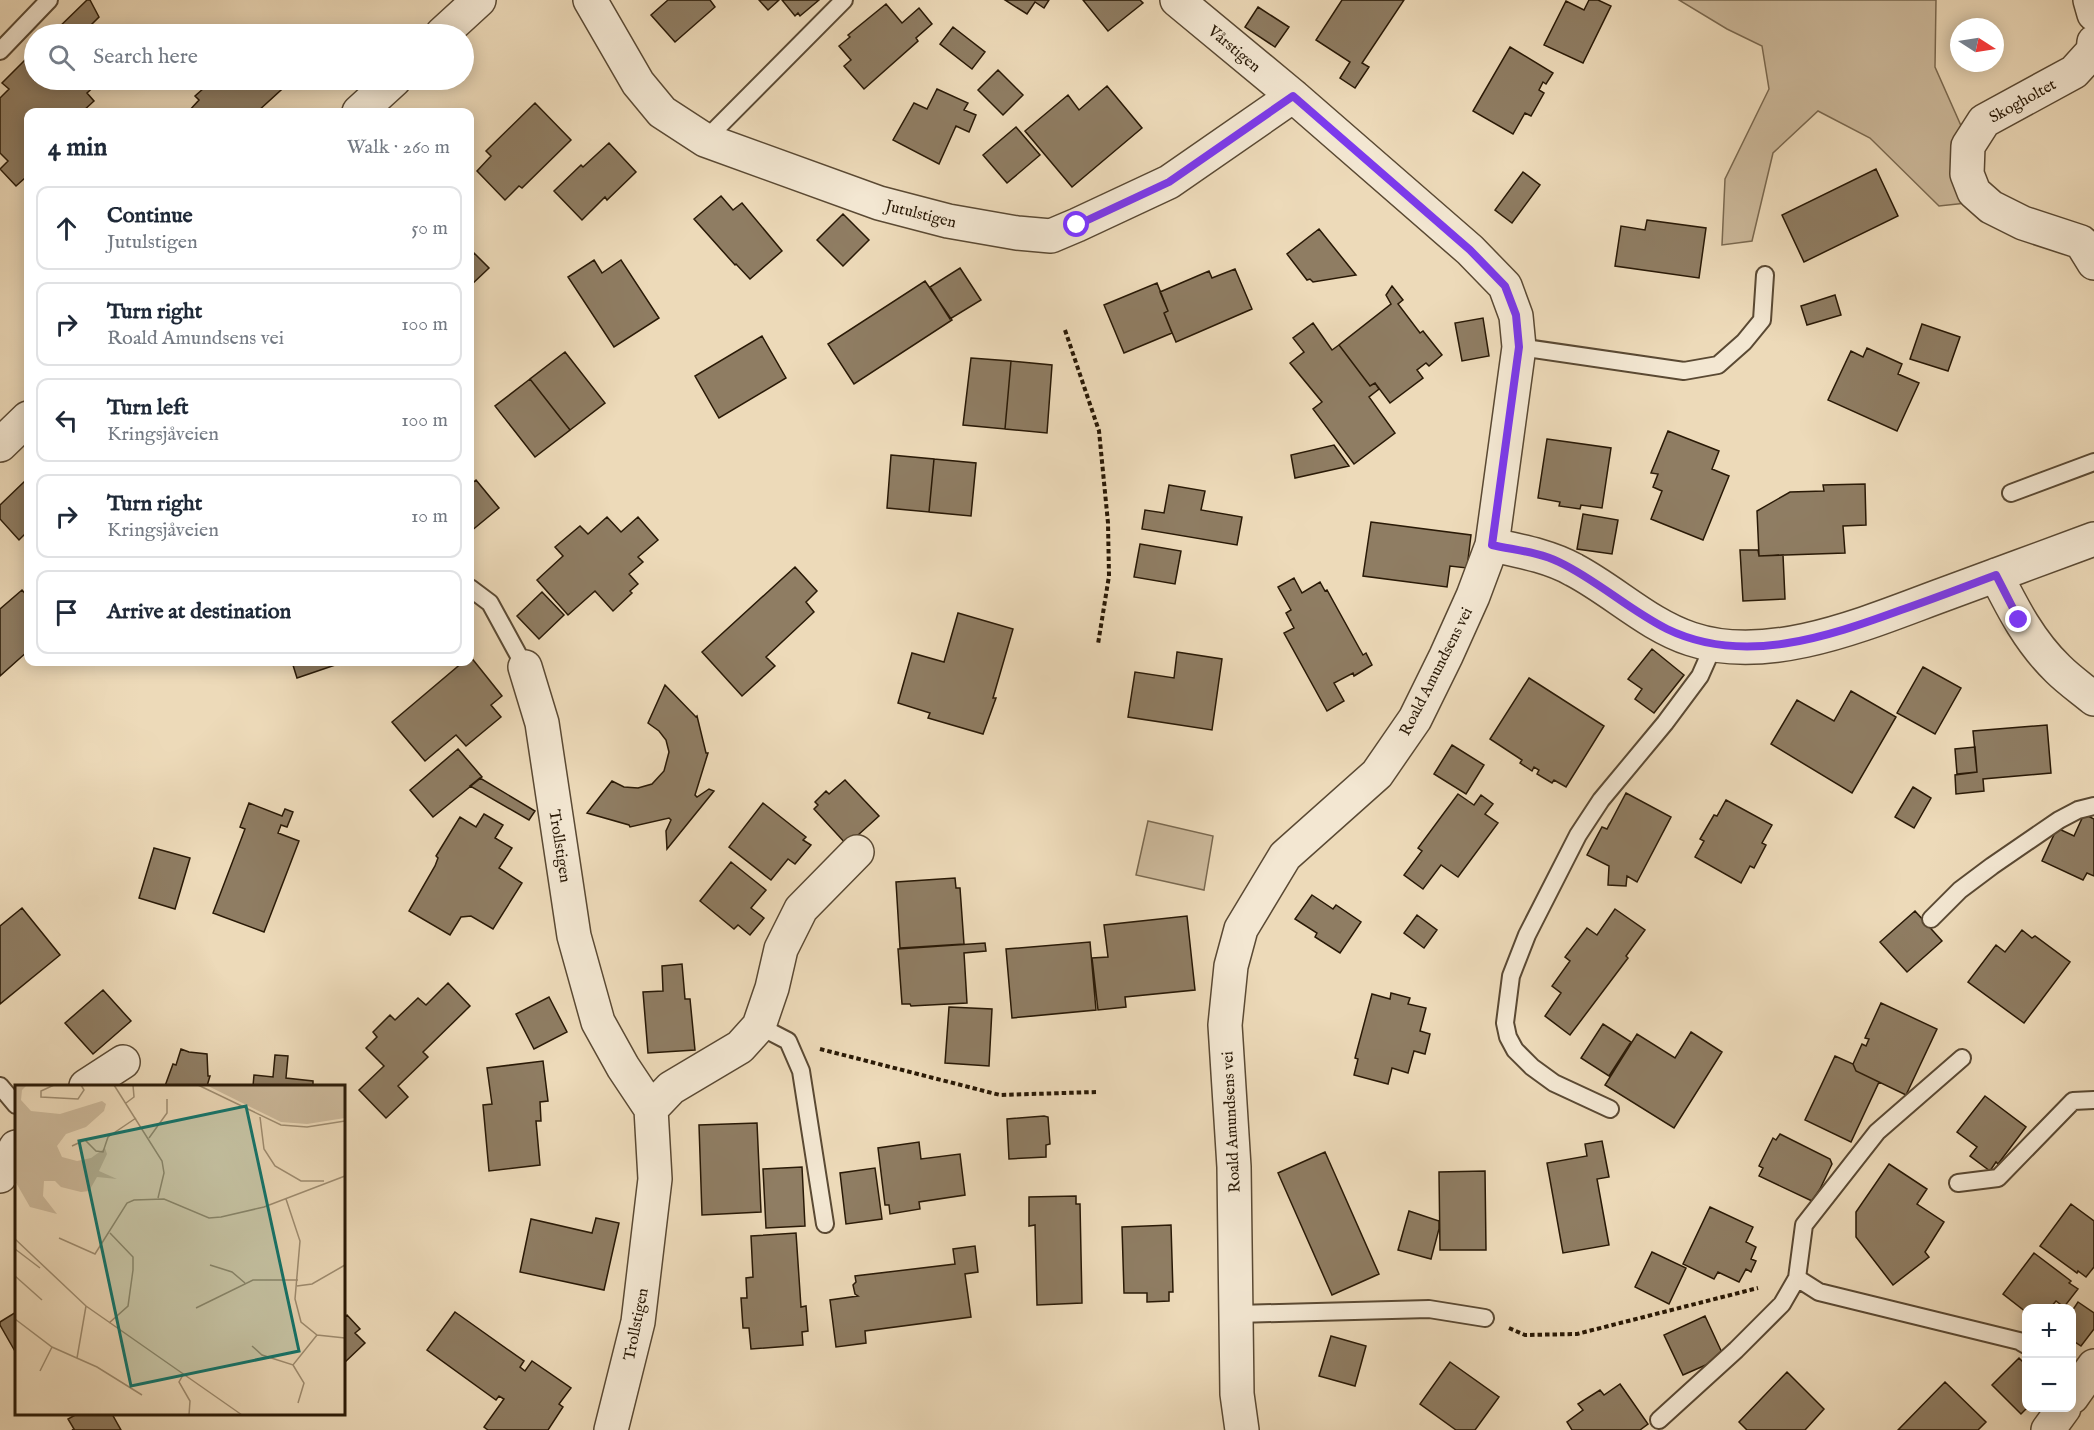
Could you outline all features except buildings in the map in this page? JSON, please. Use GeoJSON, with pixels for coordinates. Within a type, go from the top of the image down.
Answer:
{"type":"FeatureCollection","features":[{"type":"Feature","properties":{"kind":"street"},"geometry":{"type":"LineString","coordinates":[[453,24],[479,0]]}},
{"type":"Feature","properties":{"kind":"street","name":"Jutulstigen"},"geometry":{"type":"LineString","coordinates":[[590,0],[638,82],[662,112],[705,140],[879,203],[948,220],[1017,233],[1051,236],[1169,182],[1293,96]]}},
{"type":"Feature","properties":{"kind":"street","name":"Vårstigen"},"geometry":{"type":"LineString","coordinates":[[1177,0],[1293,96]]}},
{"type":"Feature","properties":{"kind":"street"},"geometry":{"type":"LineString","coordinates":[[2090,0],[2094,14]]}},
{"type":"Feature","properties":{"kind":"street","name":"Skogholtet"},"geometry":{"type":"LineString","coordinates":[[2090,245],[2023,224],[1991,207],[1974,192],[1967,174],[1968,146],[1984,121],[2074,72],[2093,51],[2094,42]]}},
{"type":"Feature","properties":{"kind":"street"},"geometry":{"type":"LineString","coordinates":[[363,108],[383,90]]}},
{"type":"Feature","properties":{"kind":"street","name":"Roald Amundsens vei"},"geometry":{"type":"LineString","coordinates":[[1242,1430],[1237,1394],[1234,1167],[1225,1025],[1231,966],[1241,929],[1285,856],[1377,774],[1415,719],[1473,596],[1492,545],[1519,347],[1516,315],[1505,286],[1470,250],[1293,96]]}},
{"type":"Feature","properties":{"kind":"street"},"geometry":{"type":"LineString","coordinates":[[0,444],[24,422]]}},
{"type":"Feature","properties":{"kind":"street"},"geometry":{"type":"LineString","coordinates":[[1492,545],[1556,560],[1651,620],[1690,639],[1710,644],[1755,646],[1812,639],[1857,626],[2094,539]]}},
{"type":"Feature","properties":{"kind":"street"},"geometry":{"type":"LineString","coordinates":[[1996,575],[2019,620],[2037,646],[2058,669],[2094,699]]}},
{"type":"Feature","properties":{"kind":"street","name":"Trollstigen"},"geometry":{"type":"LineString","coordinates":[[525,667],[542,723],[574,936],[598,1022],[623,1067],[651,1109],[655,1179],[649,1234],[638,1322],[611,1430]]}},
{"type":"Feature","properties":{"kind":"street"},"geometry":{"type":"LineString","coordinates":[[651,1109],[671,1088],[740,1047],[759,1026],[772,988],[781,949],[801,909],[857,852]]}},
{"type":"Feature","properties":{"kind":"street"},"geometry":{"type":"LineString","coordinates":[[88,1085],[123,1062]]}},
{"type":"Feature","properties":{"kind":"street"},"geometry":{"type":"LineString","coordinates":[[0,1176],[15,1150]]}},
{"type":"Feature","properties":{"kind":"street"},"geometry":{"type":"LineString","coordinates":[[2048,1430],[2061,1412]]}},
{"type":"Feature","properties":{"kind":"lane"},"geometry":{"type":"LineString","coordinates":[[26,24],[49,0]]}},
{"type":"Feature","properties":{"kind":"lane"},"geometry":{"type":"LineString","coordinates":[[705,140],[844,0]]}},
{"type":"Feature","properties":{"kind":"lane"},"geometry":{"type":"LineString","coordinates":[[0,51],[24,26]]}},
{"type":"Feature","properties":{"kind":"lane"},"geometry":{"type":"LineString","coordinates":[[1519,347],[1684,370],[1718,364],[1744,342],[1762,320],[1765,276]]}},
{"type":"Feature","properties":{"kind":"lane"},"geometry":{"type":"LineString","coordinates":[[2011,493],[2094,462]]}},
{"type":"Feature","properties":{"kind":"lane","name":"Trollstigen"},"geometry":{"type":"LineString","coordinates":[[474,591],[490,603],[525,667]]}},
{"type":"Feature","properties":{"kind":"lane"},"geometry":{"type":"LineString","coordinates":[[1610,1109],[1554,1083],[1532,1067],[1515,1050],[1508,1037],[1505,1023],[1511,976],[1527,935],[1578,835],[1601,800],[1665,723],[1700,676],[1710,644]]}},
{"type":"Feature","properties":{"kind":"lane"},"geometry":{"type":"LineString","coordinates":[[1931,919],[1960,890],[1992,866],[2059,820],[2078,810],[2094,806]]}},
{"type":"Feature","properties":{"kind":"lane"},"geometry":{"type":"LineString","coordinates":[[759,1026],[788,1041],[801,1071],[825,1224]]}},
{"type":"Feature","properties":{"kind":"lane"},"geometry":{"type":"LineString","coordinates":[[1659,1420],[1736,1350],[1782,1304],[1797,1278],[1804,1225],[1878,1132],[1962,1059]]}},
{"type":"Feature","properties":{"kind":"lane"},"geometry":{"type":"LineString","coordinates":[[0,1086],[15,1104]]}},
{"type":"Feature","properties":{"kind":"lane"},"geometry":{"type":"LineString","coordinates":[[1958,1183],[1998,1178],[2073,1101],[2094,1100]]}},
{"type":"Feature","properties":{"kind":"lane"},"geometry":{"type":"LineString","coordinates":[[1797,1278],[1819,1292],[2022,1343]]}},
{"type":"Feature","properties":{"kind":"lane"},"geometry":{"type":"LineString","coordinates":[[1237,1314],[1429,1309],[1485,1318]]}},
{"type":"Feature","properties":{"kind":"path"},"geometry":{"type":"LineString","coordinates":[[1065,330],[1099,431],[1108,523],[1109,576],[1098,644]]}},
{"type":"Feature","properties":{"kind":"path"},"geometry":{"type":"LineString","coordinates":[[788,1041],[1000,1095],[1096,1092]]}},
{"type":"Feature","properties":{"kind":"path"},"geometry":{"type":"LineString","coordinates":[[1485,1318],[1525,1335],[1577,1334],[1797,1278]]}},
{"type":"Feature","properties":{"kind":"shaded area"},"geometry":{"type":"Polygon","coordinates":[[[1679,0],[1936,0],[1935,67],[1994,200],[1939,206],[1870,138],[1818,111],[1773,153],[1752,241],[1722,245],[1725,179],[1769,89],[1762,46],[1727,29],[1679,0]]]}},
{"type":"Feature","properties":{"kind":"shaded area"},"geometry":{"type":"Polygon","coordinates":[[[1148,821],[1213,836],[1204,890],[1136,875],[1148,821]]]}},
{"type":"Feature","properties":{"kind":"route"},"geometry":{"type":"LineString","coordinates":[[1077,225],[1169,182],[1293,96],[1470,250],[1505,286],[1516,315],[1519,347],[1492,545],[1556,560],[1651,620],[1690,639],[1710,644],[1755,646],[1812,639],[1857,626],[1996,575],[2019,620]]}}]}
